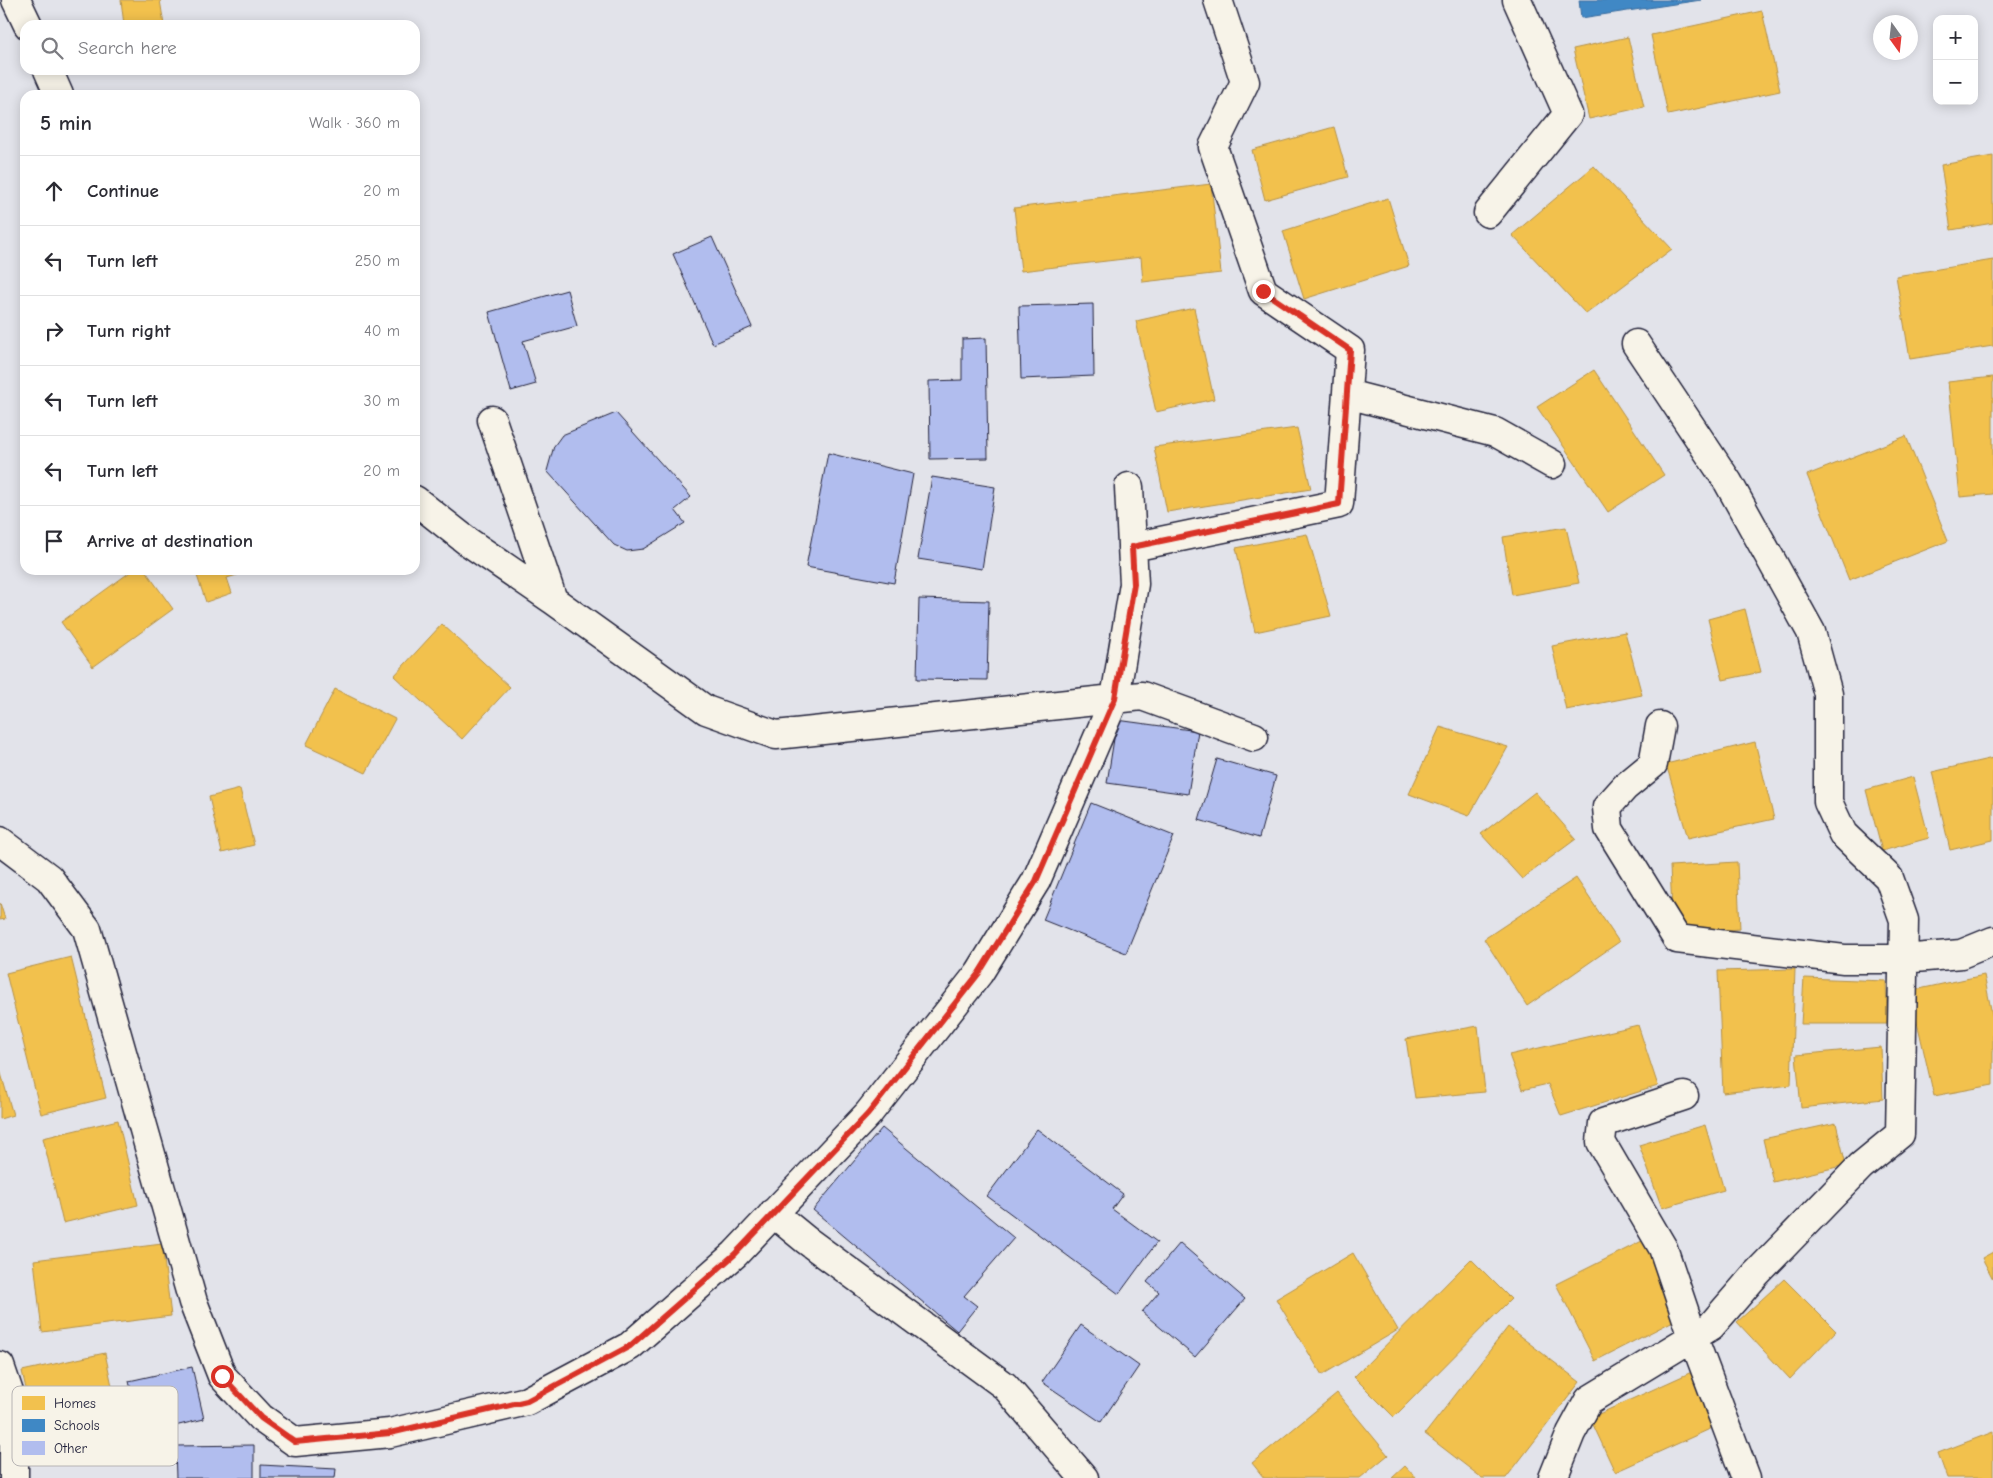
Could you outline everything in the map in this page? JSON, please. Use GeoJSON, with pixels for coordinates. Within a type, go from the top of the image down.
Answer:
{"type":"FeatureCollection","features":[{"type":"Feature","properties":{"kind":"street"},"geometry":{"type":"LineString","coordinates":[[16,0],[26,20]]}},
{"type":"Feature","properties":{"kind":"street"},"geometry":{"type":"LineString","coordinates":[[1132,547],[1339,504],[1350,350],[1263,291],[1213,147],[1245,82],[1218,0]]}},
{"type":"Feature","properties":{"kind":"street"},"geometry":{"type":"LineString","coordinates":[[1488,213],[1568,114],[1517,0]]}},
{"type":"Feature","properties":{"kind":"street"},"geometry":{"type":"LineString","coordinates":[[50,75],[57,90]]}},
{"type":"Feature","properties":{"kind":"street"},"geometry":{"type":"LineString","coordinates":[[1554,1478],[1571,1433],[1589,1400],[1711,1326],[1756,1274],[1861,1166],[1900,1134],[1904,920],[1889,878],[1843,834],[1828,802],[1828,694],[1811,632],[1728,482],[1636,344]]}},
{"type":"Feature","properties":{"kind":"street"},"geometry":{"type":"LineString","coordinates":[[1347,394],[1495,432],[1552,464]]}},
{"type":"Feature","properties":{"kind":"street"},"geometry":{"type":"LineString","coordinates":[[492,420],[553,600]]}},
{"type":"Feature","properties":{"kind":"street"},"geometry":{"type":"LineString","coordinates":[[0,840],[50,878],[87,929],[193,1302],[222,1376],[261,1418],[295,1442],[390,1433],[527,1401],[630,1346],[735,1254],[868,1114],[979,973],[1036,881],[1115,698],[1134,584],[1129,487]]}},
{"type":"Feature","properties":{"kind":"street"},"geometry":{"type":"LineString","coordinates":[[420,504],[467,541],[706,710],[776,735],[1142,696],[1254,737]]}},
{"type":"Feature","properties":{"kind":"street"},"geometry":{"type":"LineString","coordinates":[[1660,726],[1654,764],[1625,787],[1607,807],[1609,829],[1677,940],[1844,960],[1903,959],[1961,954],[1993,941]]}},
{"type":"Feature","properties":{"kind":"street"},"geometry":{"type":"LineString","coordinates":[[1684,1096],[1602,1123],[1601,1142],[1663,1248],[1693,1337],[1746,1478]]}},
{"type":"Feature","properties":{"kind":"street"},"geometry":{"type":"LineString","coordinates":[[773,1213],[806,1240],[1005,1386],[1084,1478]]}},
{"type":"Feature","properties":{"kind":"street"},"geometry":{"type":"LineString","coordinates":[[0,1366],[12,1401]]}},
{"type":"Feature","properties":{"kind":"building: Homes"},"geometry":{"type":"Polygon","coordinates":[[[121,0],[160,0],[163,20],[123,20],[121,0]]]}},
{"type":"Feature","properties":{"kind":"building: Homes"},"geometry":{"type":"Polygon","coordinates":[[[1762,11],[1780,91],[1668,115],[1651,35],[1762,11]]]}},
{"type":"Feature","properties":{"kind":"building: Homes"},"geometry":{"type":"Polygon","coordinates":[[[1628,37],[1644,107],[1589,119],[1573,49],[1628,37]]]}},
{"type":"Feature","properties":{"kind":"building: Homes"},"geometry":{"type":"Polygon","coordinates":[[[1334,127],[1348,177],[1265,200],[1252,150],[1334,127]]]}},
{"type":"Feature","properties":{"kind":"building: Homes"},"geometry":{"type":"Polygon","coordinates":[[[1993,156],[1993,223],[1951,230],[1941,165],[1993,156]]]}},
{"type":"Feature","properties":{"kind":"building: Homes"},"geometry":{"type":"Polygon","coordinates":[[[1594,166],[1672,249],[1586,314],[1512,235],[1594,166]]]}},
{"type":"Feature","properties":{"kind":"building: Homes"},"geometry":{"type":"Polygon","coordinates":[[[1211,184],[1221,273],[1143,282],[1141,257],[1021,271],[1014,208],[1211,184]]]}},
{"type":"Feature","properties":{"kind":"building: Homes"},"geometry":{"type":"Polygon","coordinates":[[[1388,198],[1409,266],[1304,299],[1283,231],[1388,198]]]}},
{"type":"Feature","properties":{"kind":"building: Homes"},"geometry":{"type":"Polygon","coordinates":[[[1993,260],[1993,346],[1910,359],[1896,276],[1993,260]]]}},
{"type":"Feature","properties":{"kind":"building: Homes"},"geometry":{"type":"Polygon","coordinates":[[[1194,308],[1214,399],[1156,412],[1136,321],[1194,308]]]}},
{"type":"Feature","properties":{"kind":"building: Homes"},"geometry":{"type":"Polygon","coordinates":[[[1594,370],[1664,475],[1608,512],[1537,407],[1594,370]]]}},
{"type":"Feature","properties":{"kind":"building: Homes"},"geometry":{"type":"Polygon","coordinates":[[[1993,377],[1993,494],[1960,497],[1948,382],[1993,377]]]}},
{"type":"Feature","properties":{"kind":"building: Homes"},"geometry":{"type":"Polygon","coordinates":[[[1297,428],[1311,489],[1167,512],[1154,447],[1297,428]]]}},
{"type":"Feature","properties":{"kind":"building: Homes"},"geometry":{"type":"Polygon","coordinates":[[[1906,436],[1948,541],[1849,580],[1807,475],[1906,436]]]}},
{"type":"Feature","properties":{"kind":"building: Homes"},"geometry":{"type":"Polygon","coordinates":[[[1566,527],[1579,583],[1512,595],[1503,537],[1566,527]]]}},
{"type":"Feature","properties":{"kind":"building: Homes"},"geometry":{"type":"Polygon","coordinates":[[[1307,534],[1331,616],[1255,632],[1236,548],[1307,534]]]}},
{"type":"Feature","properties":{"kind":"building: Homes"},"geometry":{"type":"Polygon","coordinates":[[[126,575],[149,575],[173,609],[93,667],[61,622],[126,575]]]}},
{"type":"Feature","properties":{"kind":"building: Homes"},"geometry":{"type":"Polygon","coordinates":[[[197,575],[237,575],[227,578],[232,593],[206,602],[197,575]]]}},
{"type":"Feature","properties":{"kind":"building: Homes"},"geometry":{"type":"Polygon","coordinates":[[[1745,609],[1761,672],[1723,680],[1708,619],[1745,609]]]}},
{"type":"Feature","properties":{"kind":"building: Homes"},"geometry":{"type":"Polygon","coordinates":[[[442,624],[510,687],[462,739],[394,676],[442,624]]]}},
{"type":"Feature","properties":{"kind":"building: Homes"},"geometry":{"type":"Polygon","coordinates":[[[1625,632],[1642,695],[1566,710],[1552,646],[1625,632]]]}},
{"type":"Feature","properties":{"kind":"building: Homes"},"geometry":{"type":"Polygon","coordinates":[[[335,689],[395,719],[366,773],[306,745],[335,689]]]}},
{"type":"Feature","properties":{"kind":"building: Homes"},"geometry":{"type":"Polygon","coordinates":[[[1440,727],[1508,747],[1469,816],[1409,794],[1440,727]]]}},
{"type":"Feature","properties":{"kind":"building: Homes"},"geometry":{"type":"Polygon","coordinates":[[[1755,742],[1774,819],[1688,838],[1666,764],[1755,742]]]}},
{"type":"Feature","properties":{"kind":"building: Homes"},"geometry":{"type":"Polygon","coordinates":[[[1993,758],[1993,840],[1950,850],[1932,772],[1993,758]]]}},
{"type":"Feature","properties":{"kind":"building: Homes"},"geometry":{"type":"Polygon","coordinates":[[[1913,777],[1929,838],[1882,851],[1866,790],[1913,777]]]}},
{"type":"Feature","properties":{"kind":"building: Homes"},"geometry":{"type":"Polygon","coordinates":[[[240,789],[254,845],[222,853],[209,797],[240,789]]]}},
{"type":"Feature","properties":{"kind":"building: Homes"},"geometry":{"type":"Polygon","coordinates":[[[1535,792],[1576,839],[1522,879],[1481,834],[1535,792]]]}},
{"type":"Feature","properties":{"kind":"building: Homes"},"geometry":{"type":"Polygon","coordinates":[[[1737,862],[1740,929],[1673,933],[1670,866],[1737,862]]]}},
{"type":"Feature","properties":{"kind":"building: Homes"},"geometry":{"type":"Polygon","coordinates":[[[1576,878],[1619,942],[1527,1006],[1484,939],[1576,878]]]}},
{"type":"Feature","properties":{"kind":"building: Homes"},"geometry":{"type":"Polygon","coordinates":[[[0,903],[5,919],[0,920],[0,903]]]}},
{"type":"Feature","properties":{"kind":"building: Homes"},"geometry":{"type":"Polygon","coordinates":[[[71,957],[106,1098],[41,1114],[6,973],[71,957]]]}},
{"type":"Feature","properties":{"kind":"building: Homes"},"geometry":{"type":"Polygon","coordinates":[[[1795,969],[1791,1085],[1723,1093],[1718,971],[1795,969]]]}},
{"type":"Feature","properties":{"kind":"building: Homes"},"geometry":{"type":"Polygon","coordinates":[[[1984,975],[1993,1019],[1993,1085],[1934,1096],[1910,991],[1984,975]]]}},
{"type":"Feature","properties":{"kind":"building: Homes"},"geometry":{"type":"Polygon","coordinates":[[[1804,978],[1886,981],[1887,1024],[1801,1024],[1804,978]]]}},
{"type":"Feature","properties":{"kind":"building: Homes"},"geometry":{"type":"Polygon","coordinates":[[[1638,1025],[1658,1086],[1561,1116],[1548,1084],[1522,1090],[1509,1055],[1638,1025]]]}},
{"type":"Feature","properties":{"kind":"building: Homes"},"geometry":{"type":"Polygon","coordinates":[[[1478,1026],[1485,1092],[1415,1098],[1406,1039],[1478,1026]]]}},
{"type":"Feature","properties":{"kind":"building: Homes"},"geometry":{"type":"Polygon","coordinates":[[[1881,1047],[1883,1099],[1801,1108],[1796,1055],[1881,1047]]]}},
{"type":"Feature","properties":{"kind":"building: Homes"},"geometry":{"type":"Polygon","coordinates":[[[0,1070],[13,1115],[0,1119],[0,1070]]]}},
{"type":"Feature","properties":{"kind":"building: Homes"},"geometry":{"type":"Polygon","coordinates":[[[118,1120],[138,1205],[63,1223],[43,1138],[118,1120]]]}},
{"type":"Feature","properties":{"kind":"building: Homes"},"geometry":{"type":"Polygon","coordinates":[[[1836,1123],[1846,1165],[1773,1182],[1763,1139],[1836,1123]]]}},
{"type":"Feature","properties":{"kind":"building: Homes"},"geometry":{"type":"Polygon","coordinates":[[[1705,1125],[1724,1190],[1662,1208],[1639,1145],[1705,1125]]]}},
{"type":"Feature","properties":{"kind":"building: Homes"},"geometry":{"type":"Polygon","coordinates":[[[1644,1240],[1683,1316],[1595,1361],[1556,1284],[1644,1240]]]}},
{"type":"Feature","properties":{"kind":"building: Homes"},"geometry":{"type":"Polygon","coordinates":[[[162,1244],[171,1316],[42,1332],[34,1260],[162,1244]]]}},
{"type":"Feature","properties":{"kind":"building: Homes"},"geometry":{"type":"Polygon","coordinates":[[[1993,1252],[1993,1279],[1982,1258],[1993,1252]]]}},
{"type":"Feature","properties":{"kind":"building: Homes"},"geometry":{"type":"Polygon","coordinates":[[[1353,1253],[1398,1330],[1322,1375],[1276,1299],[1353,1253]]]}},
{"type":"Feature","properties":{"kind":"building: Homes"},"geometry":{"type":"Polygon","coordinates":[[[1471,1259],[1511,1299],[1394,1417],[1354,1377],[1471,1259]]]}},
{"type":"Feature","properties":{"kind":"building: Homes"},"geometry":{"type":"Polygon","coordinates":[[[1784,1279],[1836,1331],[1790,1379],[1737,1322],[1784,1279]]]}},
{"type":"Feature","properties":{"kind":"building: Homes"},"geometry":{"type":"Polygon","coordinates":[[[1508,1327],[1580,1382],[1506,1478],[1482,1478],[1425,1434],[1508,1327]]]}},
{"type":"Feature","properties":{"kind":"building: Homes"},"geometry":{"type":"Polygon","coordinates":[[[105,1353],[112,1386],[25,1386],[22,1371],[105,1353]]]}},
{"type":"Feature","properties":{"kind":"building: Homes"},"geometry":{"type":"Polygon","coordinates":[[[1696,1370],[1721,1424],[1615,1472],[1590,1418],[1696,1370]]]}},
{"type":"Feature","properties":{"kind":"building: Homes"},"geometry":{"type":"Polygon","coordinates":[[[1337,1393],[1388,1455],[1360,1478],[1264,1478],[1252,1463],[1337,1393]]]}},
{"type":"Feature","properties":{"kind":"building: Homes"},"geometry":{"type":"Polygon","coordinates":[[[1993,1432],[1993,1478],[1947,1478],[1938,1453],[1993,1432]]]}},
{"type":"Feature","properties":{"kind":"building: Homes"},"geometry":{"type":"Polygon","coordinates":[[[1405,1466],[1416,1478],[1392,1478],[1405,1466]]]}},
{"type":"Feature","properties":{"kind":"building: Schools"},"geometry":{"type":"Polygon","coordinates":[[[1579,0],[1701,0],[1581,18],[1579,0]]]}},
{"type":"Feature","properties":{"kind":"building: Other"},"geometry":{"type":"Polygon","coordinates":[[[712,237],[752,327],[713,344],[673,254],[712,237]]]}},
{"type":"Feature","properties":{"kind":"building: Other"},"geometry":{"type":"Polygon","coordinates":[[[567,290],[577,326],[523,341],[536,384],[511,391],[489,312],[567,290]]]}},
{"type":"Feature","properties":{"kind":"building: Other"},"geometry":{"type":"Polygon","coordinates":[[[1093,304],[1094,376],[1021,379],[1019,306],[1093,304]]]}},
{"type":"Feature","properties":{"kind":"building: Other"},"geometry":{"type":"Polygon","coordinates":[[[986,338],[988,458],[930,459],[929,381],[962,380],[962,339],[986,338]]]}},
{"type":"Feature","properties":{"kind":"building: Other"},"geometry":{"type":"Polygon","coordinates":[[[616,413],[691,497],[675,510],[685,523],[643,549],[627,551],[614,545],[547,471],[554,446],[562,435],[616,413]]]}},
{"type":"Feature","properties":{"kind":"building: Other"},"geometry":{"type":"Polygon","coordinates":[[[828,453],[913,474],[894,583],[806,567],[828,453]]]}},
{"type":"Feature","properties":{"kind":"building: Other"},"geometry":{"type":"Polygon","coordinates":[[[932,477],[995,487],[982,569],[918,559],[932,477]]]}},
{"type":"Feature","properties":{"kind":"building: Other"},"geometry":{"type":"Polygon","coordinates":[[[919,599],[989,601],[987,680],[917,679],[919,599]]]}},
{"type":"Feature","properties":{"kind":"building: Other"},"geometry":{"type":"Polygon","coordinates":[[[1117,720],[1198,731],[1188,794],[1107,783],[1117,720]]]}},
{"type":"Feature","properties":{"kind":"building: Other"},"geometry":{"type":"Polygon","coordinates":[[[1217,759],[1276,776],[1259,838],[1199,820],[1217,759]]]}},
{"type":"Feature","properties":{"kind":"building: Other"},"geometry":{"type":"Polygon","coordinates":[[[1091,803],[1174,836],[1126,953],[1043,920],[1091,803]]]}},
{"type":"Feature","properties":{"kind":"building: Other"},"geometry":{"type":"Polygon","coordinates":[[[882,1128],[1014,1238],[964,1296],[977,1306],[957,1331],[813,1210],[882,1128]]]}},
{"type":"Feature","properties":{"kind":"building: Other"},"geometry":{"type":"Polygon","coordinates":[[[1037,1129],[1123,1194],[1112,1209],[1157,1242],[1119,1294],[987,1196],[1037,1129]]]}},
{"type":"Feature","properties":{"kind":"building: Other"},"geometry":{"type":"Polygon","coordinates":[[[1180,1243],[1245,1299],[1195,1357],[1142,1312],[1159,1292],[1147,1282],[1180,1243]]]}},
{"type":"Feature","properties":{"kind":"building: Other"},"geometry":{"type":"Polygon","coordinates":[[[1081,1325],[1139,1366],[1101,1422],[1042,1382],[1081,1325]]]}},
{"type":"Feature","properties":{"kind":"building: Other"},"geometry":{"type":"Polygon","coordinates":[[[192,1367],[204,1419],[178,1425],[178,1386],[130,1386],[129,1381],[192,1367]]]}},
{"type":"Feature","properties":{"kind":"building: Other"},"geometry":{"type":"Polygon","coordinates":[[[254,1445],[254,1478],[176,1478],[178,1446],[254,1445]]]}},
{"type":"Feature","properties":{"kind":"building: Other"},"geometry":{"type":"Polygon","coordinates":[[[261,1465],[336,1469],[335,1478],[261,1478],[261,1465]]]}},
{"type":"Feature","properties":{"kind":"route"},"geometry":{"type":"LineString","coordinates":[[222,1376],[261,1418],[295,1442],[390,1433],[527,1401],[630,1346],[735,1254],[868,1114],[979,973],[1036,881],[1115,698],[1134,584],[1132,547],[1339,504],[1350,350],[1263,291]]}}]}
